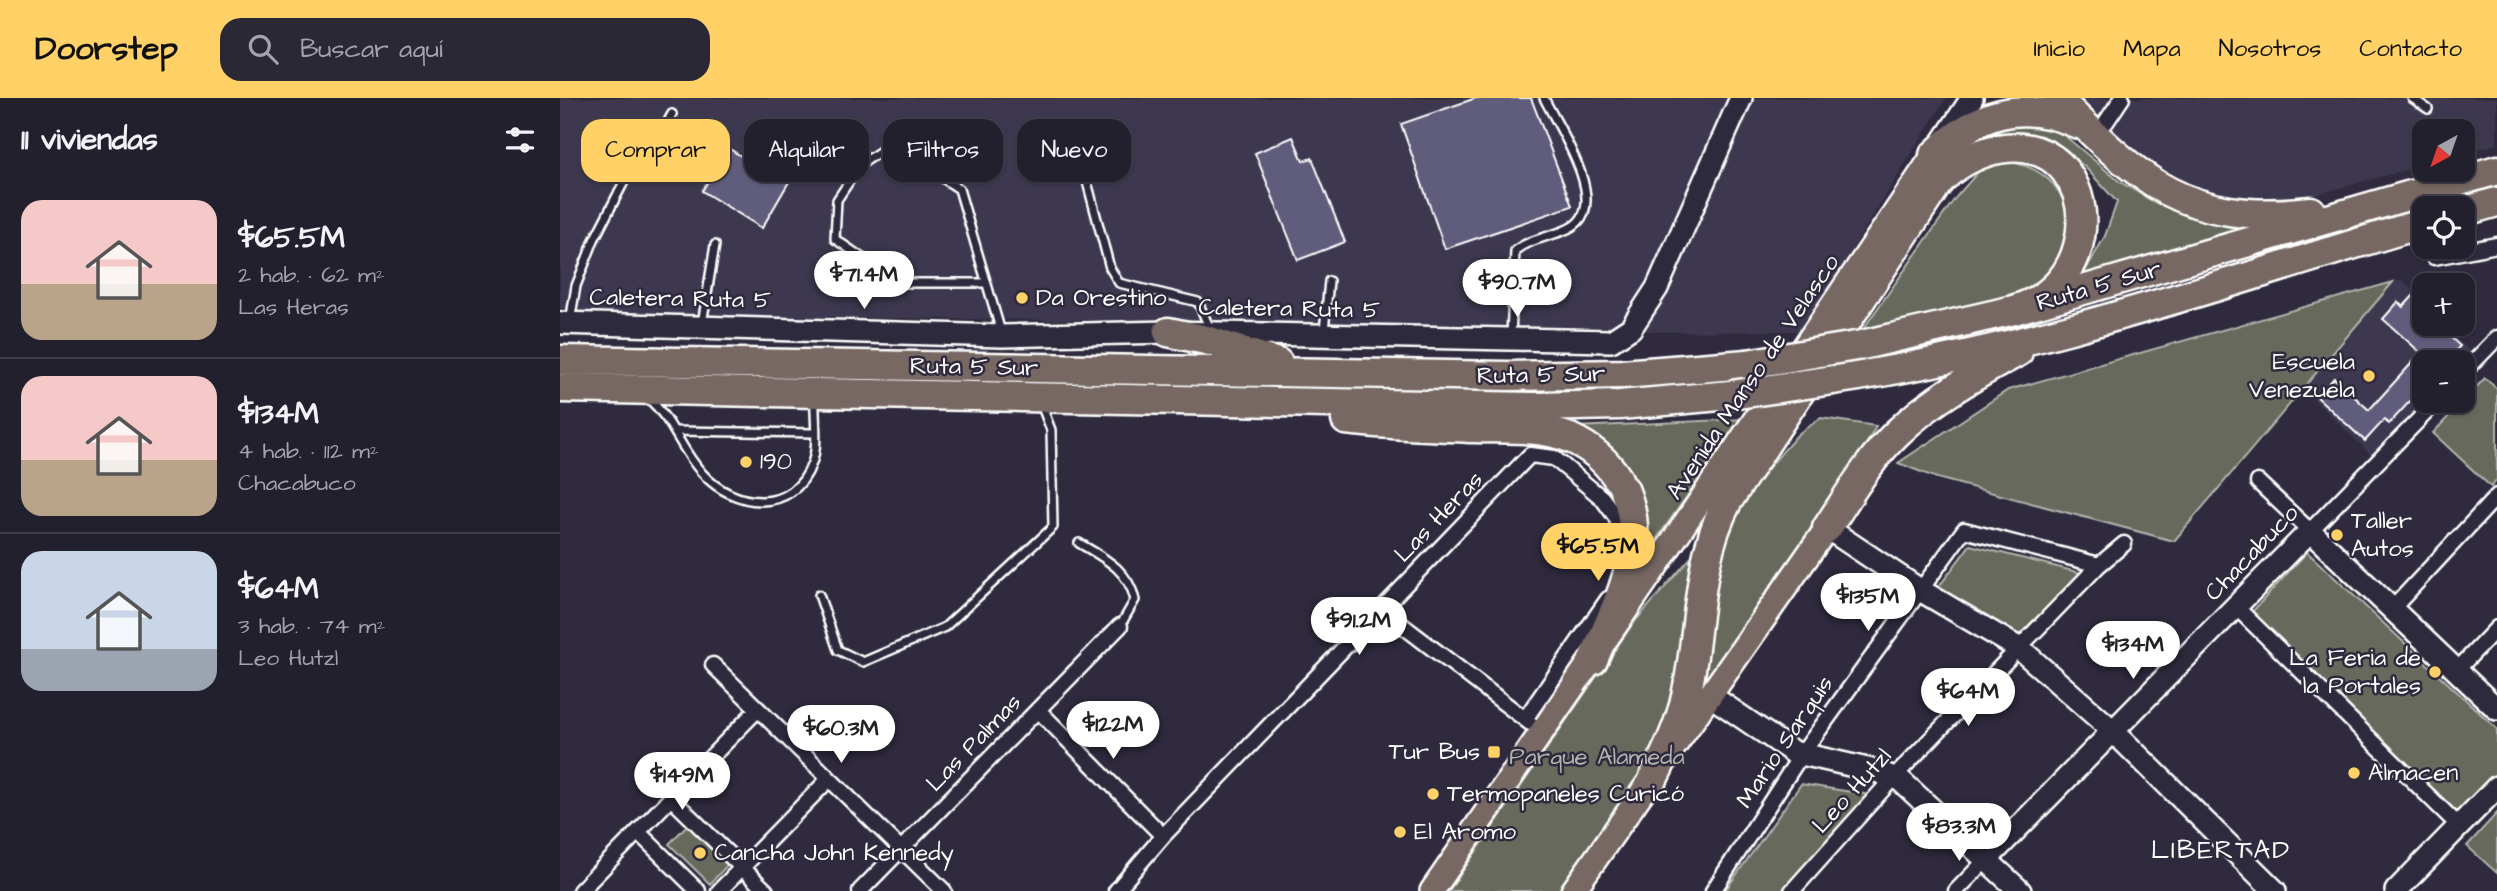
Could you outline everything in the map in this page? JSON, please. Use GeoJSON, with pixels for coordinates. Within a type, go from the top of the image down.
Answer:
{"type":"FeatureCollection","features":[{"type":"Feature","properties":{"kind":"highway"},"geometry":{"type":"LineString","coordinates":[[2057,98],[2097,125],[2116,156],[2152,184],[2207,208],[2268,215],[2377,205]]}},
{"type":"Feature","properties":{"kind":"highway"},"geometry":{"type":"LineString","coordinates":[[1934,155],[1973,123],[2003,112],[2026,110],[2048,113],[2097,125]]}},
{"type":"Feature","properties":{"kind":"highway"},"geometry":{"type":"LineString","coordinates":[[1654,777],[1680,719],[1700,688],[1702,576],[1715,529],[1727,502],[1938,183],[1966,158],[2003,148],[2030,151],[2064,170],[2076,191],[2081,215],[2077,252],[2065,274],[2038,300],[2014,310]]}},
{"type":"Feature","properties":{"kind":"highway","name":"Ruta 5 Sur"},"geometry":{"type":"LineString","coordinates":[[560,360],[1574,375],[1747,363],[1862,345],[2014,310],[2497,170]]}},
{"type":"Feature","properties":{"kind":"highway"},"geometry":{"type":"LineString","coordinates":[[2475,208],[2497,202]]}},
{"type":"Feature","properties":{"kind":"highway","name":"Ruta 5 Sur"},"geometry":{"type":"LineString","coordinates":[[560,388],[1535,407],[1620,405],[1731,395],[1924,364],[2060,331],[2412,227]]}},
{"type":"Feature","properties":{"kind":"highway"},"geometry":{"type":"LineString","coordinates":[[1828,528],[1866,470],[1899,431],[1967,382],[2060,331]]}},
{"type":"Feature","properties":{"kind":"highway"},"geometry":{"type":"LineString","coordinates":[[1168,332],[1206,340],[1318,373]]}},
{"type":"Feature","properties":{"kind":"highway"},"geometry":{"type":"LineString","coordinates":[[1212,401],[1386,424],[1543,431],[1570,439],[1587,448],[1602,459],[1621,484],[1634,524],[1633,552],[1623,589],[1593,660]]}},
{"type":"Feature","properties":{"kind":"main road","name":"Caletera Ruta 5"},"geometry":{"type":"LineString","coordinates":[[565,323],[1002,336],[1168,332],[1605,342],[1618,338],[1632,328],[1667,268],[1741,98]]}},
{"type":"Feature","properties":{"kind":"main road","name":"Avenida Manso de Velasco"},"geometry":{"type":"LineString","coordinates":[[1432,891],[1533,727],[1593,660],[1972,98]]}},
{"type":"Feature","properties":{"kind":"main road"},"geometry":{"type":"LineString","coordinates":[[2020,891],[1894,777],[1801,755],[1700,688],[1828,528],[1920,590],[2020,649],[2113,731],[2275,891]]}},
{"type":"Feature","properties":{"kind":"main road"},"geometry":{"type":"LineString","coordinates":[[2310,531],[2497,709]]}},
{"type":"Feature","properties":{"kind":"main road","name":"Chacabuco"},"geometry":{"type":"LineString","coordinates":[[1987,859],[2310,531]]}},
{"type":"Feature","properties":{"kind":"main road"},"geometry":{"type":"LineString","coordinates":[[1573,891],[1654,777]]}},
{"type":"Feature","properties":{"kind":"main road"},"geometry":{"type":"LineString","coordinates":[[2396,891],[2497,787]]}},
{"type":"Feature","properties":{"kind":"street"},"geometry":{"type":"LineString","coordinates":[[2097,125],[2122,98]]}},
{"type":"Feature","properties":{"kind":"street"},"geometry":{"type":"LineString","coordinates":[[2475,249],[2497,245]]}},
{"type":"Feature","properties":{"kind":"street"},"geometry":{"type":"LineString","coordinates":[[2475,361],[2497,338]]}},
{"type":"Feature","properties":{"kind":"street","name":"Chacabuco"},"geometry":{"type":"LineString","coordinates":[[2310,531],[2425,413]]}},
{"type":"Feature","properties":{"kind":"street","name":"Las Heras"},"geometry":{"type":"LineString","coordinates":[[1116,891],[1163,836],[1530,455],[1554,458],[1602,498],[1616,517],[1625,551],[1616,587],[1533,727]]}},
{"type":"Feature","properties":{"kind":"street"},"geometry":{"type":"LineString","coordinates":[[2258,482],[2310,531]]}},
{"type":"Feature","properties":{"kind":"street"},"geometry":{"type":"LineString","coordinates":[[2392,609],[2497,496]]}},
{"type":"Feature","properties":{"kind":"street","name":"Mario Sarquis"},"geometry":{"type":"LineString","coordinates":[[1713,891],[1801,755],[1964,530],[2099,565]]}},
{"type":"Feature","properties":{"kind":"street","name":"Leo Hutzl"},"geometry":{"type":"LineString","coordinates":[[1792,891],[1894,777],[2099,565],[2124,544]]}},
{"type":"Feature","properties":{"kind":"street"},"geometry":{"type":"LineString","coordinates":[[2236,607],[2459,826]]}},
{"type":"Feature","properties":{"kind":"street"},"geometry":{"type":"LineString","coordinates":[[1381,610],[1533,727]]}},
{"type":"Feature","properties":{"kind":"street","name":"Las Palmas"},"geometry":{"type":"LineString","coordinates":[[860,891],[1120,626]]}},
{"type":"Feature","properties":{"kind":"street"},"geometry":{"type":"LineString","coordinates":[[2456,671],[2497,628]]}},
{"type":"Feature","properties":{"kind":"street"},"geometry":{"type":"LineString","coordinates":[[713,665],[944,891]]}},
{"type":"Feature","properties":{"kind":"street"},"geometry":{"type":"LineString","coordinates":[[580,891],[758,709]]}},
{"type":"Feature","properties":{"kind":"street"},"geometry":{"type":"LineString","coordinates":[[1038,710],[1163,836]]}},
{"type":"Feature","properties":{"kind":"street"},"geometry":{"type":"LineString","coordinates":[[719,891],[829,779]]}},
{"type":"Feature","properties":{"kind":"street"},"geometry":{"type":"LineString","coordinates":[[671,798],[766,891]]}},
{"type":"Feature","properties":{"kind":"street"},"geometry":{"type":"LineString","coordinates":[[638,832],[698,891]]}},
{"type":"Feature","properties":{"kind":"street","name":"Chacabuco"},"geometry":{"type":"LineString","coordinates":[[1956,891],[1987,859]]}},
{"type":"Feature","properties":{"kind":"lane"},"geometry":{"type":"LineString","coordinates":[[1510,340],[1515,251],[1524,243],[1578,222],[1586,208],[1586,184],[1544,98]]}},
{"type":"Feature","properties":{"kind":"lane"},"geometry":{"type":"LineString","coordinates":[[2412,98],[2428,109]]}},
{"type":"Feature","properties":{"kind":"lane"},"geometry":{"type":"LineString","coordinates":[[565,323],[594,240],[641,149],[657,141],[672,114]]}},
{"type":"Feature","properties":{"kind":"lane"},"geometry":{"type":"LineString","coordinates":[[986,283],[899,283],[835,239],[837,200],[860,165],[891,144],[959,189],[1002,336]]}},
{"type":"Feature","properties":{"kind":"lane"},"geometry":{"type":"LineString","coordinates":[[1087,182],[1110,268],[1119,283],[1198,302],[1212,333]]}},
{"type":"Feature","properties":{"kind":"lane"},"geometry":{"type":"LineString","coordinates":[[702,325],[715,245]]}},
{"type":"Feature","properties":{"kind":"lane"},"geometry":{"type":"LineString","coordinates":[[1324,335],[1329,281]]}},
{"type":"Feature","properties":{"kind":"lane"},"geometry":{"type":"LineString","coordinates":[[638,389],[664,412],[695,465],[712,483],[731,496],[757,502],[777,498],[801,482],[813,458],[815,393]]}},
{"type":"Feature","properties":{"kind":"lane"},"geometry":{"type":"LineString","coordinates":[[819,595],[838,650],[863,662],[946,626],[955,618],[1053,527],[1051,430],[1037,396]]}},
{"type":"Feature","properties":{"kind":"lane"},"geometry":{"type":"LineString","coordinates":[[677,432],[814,433]]}},
{"type":"Feature","properties":{"kind":"lane"},"geometry":{"type":"LineString","coordinates":[[1079,543],[1114,564],[1131,586],[1135,600],[1120,626]]}},
{"type":"Feature","properties":{"kind":"shaded area"},"geometry":{"type":"Polygon","coordinates":[[[560,98],[1946,98],[1801,331],[1656,332],[1615,327],[560,314],[560,98]]]}},
{"type":"Feature","properties":{"kind":"shaded area"},"geometry":{"type":"Polygon","coordinates":[[[2073,98],[2497,98],[2497,144],[2475,150],[2475,119],[2412,119],[2412,168],[2285,203],[2207,195],[2153,171],[2073,98]]]}},
{"type":"Feature","properties":{"kind":"shaded area","name":"Escuela Venezuela"},"geometry":{"type":"Polygon","coordinates":[[[2402,280],[2412,289],[2412,336],[2454,336],[2469,350],[2412,350],[2412,412],[2371,455],[2303,389],[2393,282],[2402,280]]]}},
{"type":"Feature","properties":{"kind":"green space"},"geometry":{"type":"Polygon","coordinates":[[[2018,114],[2058,130],[2120,182],[2154,202],[2193,218],[2254,229],[2083,275],[2105,236],[2117,202],[2085,167],[2053,142],[1986,130],[2018,114]]]}},
{"type":"Feature","properties":{"kind":"green space"},"geometry":{"type":"Polygon","coordinates":[[[2003,161],[2028,167],[2047,178],[2060,194],[2066,212],[2067,231],[2061,252],[2049,271],[2031,288],[1895,328],[1861,332],[1956,197],[1978,172],[2003,161]]]}},
{"type":"Feature","properties":{"kind":"green space"},"geometry":{"type":"Polygon","coordinates":[[[2393,282],[2174,541],[1937,478],[1898,463],[2008,390],[2393,282]]]}},
{"type":"Feature","properties":{"kind":"green space"},"geometry":{"type":"Polygon","coordinates":[[[2485,378],[2497,389],[2497,480],[2491,487],[2433,433],[2452,413],[2475,413],[2475,389],[2485,378]]]}},
{"type":"Feature","properties":{"kind":"green space","name":"Parque Alameda"},"geometry":{"type":"Polygon","coordinates":[[[1821,418],[1876,426],[1860,457],[1560,891],[1449,891],[1632,625],[1798,434],[1821,418]]]}},
{"type":"Feature","properties":{"kind":"green space"},"geometry":{"type":"Polygon","coordinates":[[[1743,419],[1649,549],[1648,526],[1639,492],[1620,466],[1577,427],[1743,419]]]}},
{"type":"Feature","properties":{"kind":"green space"},"geometry":{"type":"Polygon","coordinates":[[[1970,545],[2081,573],[2020,639],[1938,588],[1970,545]]]}},
{"type":"Feature","properties":{"kind":"green space"},"geometry":{"type":"Polygon","coordinates":[[[2307,552],[2497,729],[2497,773],[2459,814],[2251,613],[2307,552]]]}},
{"type":"Feature","properties":{"kind":"green space"},"geometry":{"type":"Polygon","coordinates":[[[1801,784],[1870,795],[1782,891],[1725,891],[1801,784]]]}},
{"type":"Feature","properties":{"kind":"green space"},"geometry":{"type":"Polygon","coordinates":[[[2497,813],[2497,873],[2467,846],[2497,813]]]}},
{"type":"Feature","properties":{"kind":"green space","name":"Cancha John Kennedy"},"geometry":{"type":"Polygon","coordinates":[[[691,821],[731,861],[710,884],[669,844],[691,821]]]}},
{"type":"Feature","properties":{"kind":"building"},"geometry":{"type":"Polygon","coordinates":[[[1476,98],[1531,98],[1572,206],[1445,249],[1401,124],[1476,98]]]}},
{"type":"Feature","properties":{"kind":"building"},"geometry":{"type":"Polygon","coordinates":[[[1293,137],[1303,161],[1312,158],[1345,242],[1298,260],[1255,153],[1293,137]]]}},
{"type":"Feature","properties":{"kind":"building"},"geometry":{"type":"Polygon","coordinates":[[[730,149],[744,158],[744,182],[789,182],[762,228],[702,191],[707,182],[730,182],[730,149]]]}},
{"type":"Feature","properties":{"kind":"building"},"geometry":{"type":"Polygon","coordinates":[[[2412,297],[2412,336],[2449,336],[2460,346],[2456,350],[2418,350],[2383,319],[2398,302],[2403,307],[2412,297]]]}},
{"type":"Feature","properties":{"kind":"building"},"geometry":{"type":"Polygon","coordinates":[[[2412,363],[2412,399],[2389,424],[2384,420],[2365,441],[2317,397],[2334,378],[2369,410],[2412,363]]]}},
{"type":"Feature","properties":{"kind":"place","name":"Da Orestino"},"geometry":{"type":"Point","coordinates":[1022,298]}},
{"type":"Feature","properties":{"kind":"place","name":"Escuela Venezuela"},"geometry":{"type":"Point","coordinates":[2369,376]}},
{"type":"Feature","properties":{"kind":"place","name":"190"},"geometry":{"type":"Point","coordinates":[746,462]}},
{"type":"Feature","properties":{"kind":"place","name":"Taller Autos"},"geometry":{"type":"Point","coordinates":[2337,535]}},
{"type":"Feature","properties":{"kind":"place","name":"La Feria de la Portales"},"geometry":{"type":"Point","coordinates":[2435,672]}},
{"type":"Feature","properties":{"kind":"place","name":"Tur Bus"},"geometry":{"type":"Point","coordinates":[1494,752]}},
{"type":"Feature","properties":{"kind":"place","name":"Almacen"},"geometry":{"type":"Point","coordinates":[2354,773]}},
{"type":"Feature","properties":{"kind":"place","name":"Termopaneles Curicó"},"geometry":{"type":"Point","coordinates":[1433,794]}},
{"type":"Feature","properties":{"kind":"place","name":"El Aromo"},"geometry":{"type":"Point","coordinates":[1400,832]}},
{"type":"Feature","properties":{"kind":"place","name":"Cancha John Kennedy"},"geometry":{"type":"Point","coordinates":[700,853]}},
{"type":"Feature","properties":{"kind":"district","name":"LIBERTAD"},"geometry":{"type":"Point","coordinates":[2221,850]}}]}
